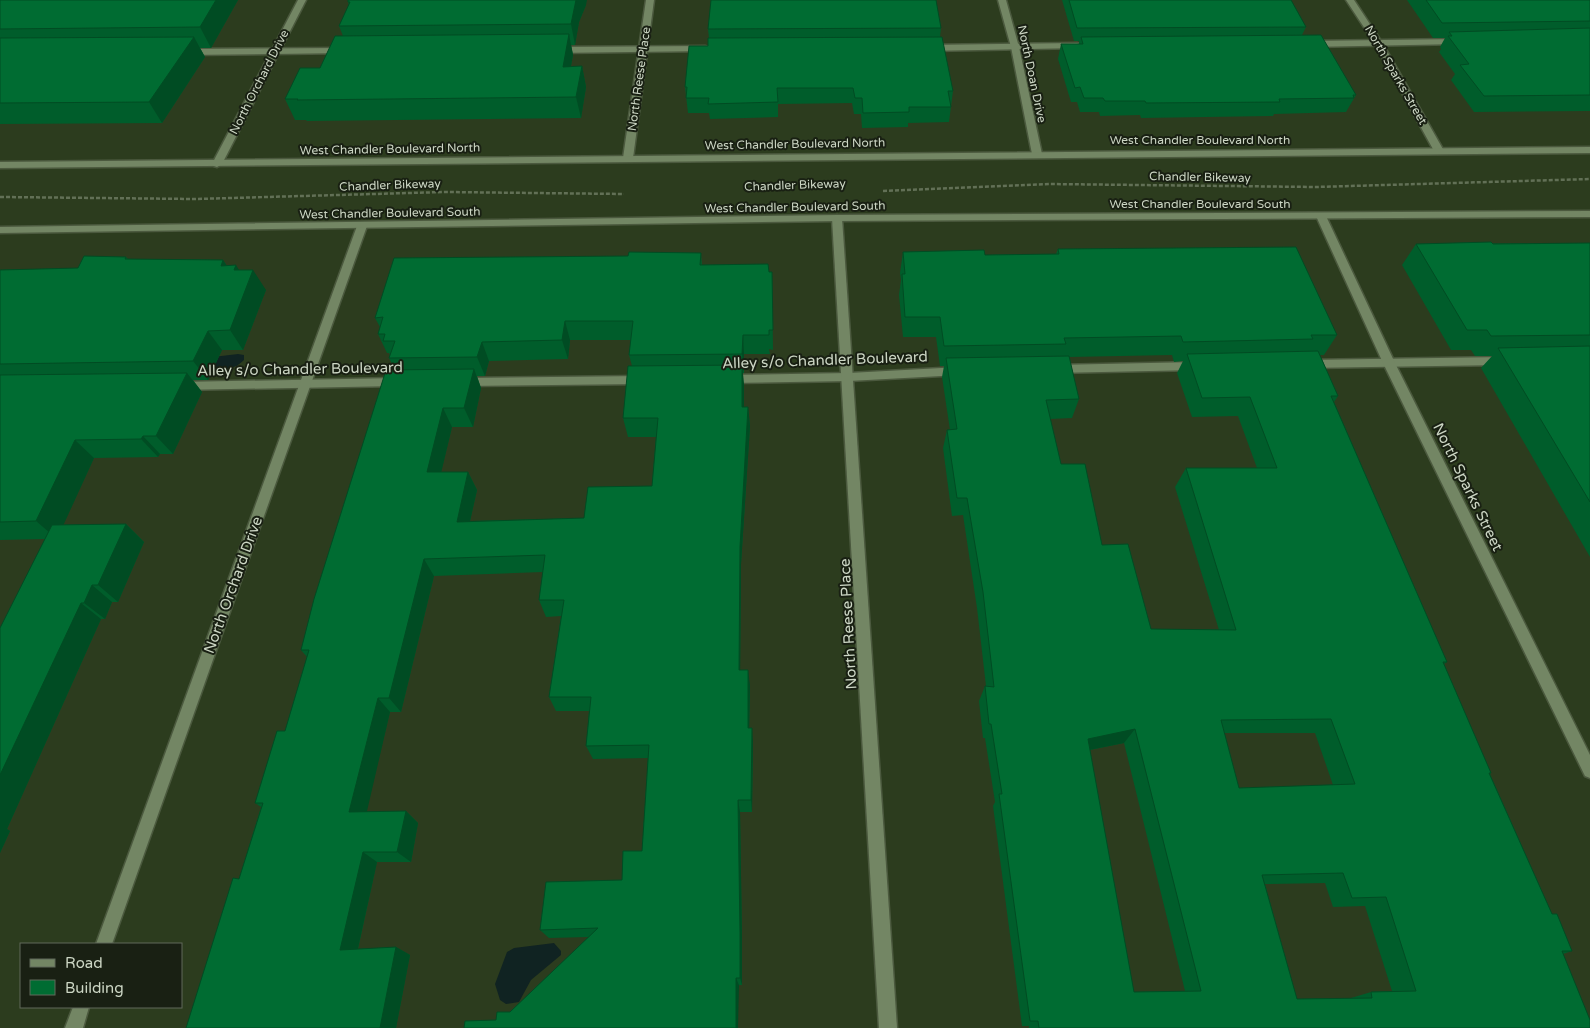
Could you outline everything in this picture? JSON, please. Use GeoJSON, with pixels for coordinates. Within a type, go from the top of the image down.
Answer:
{"type":"FeatureCollection","features":[{"type":"Feature","properties":{"kind":"main road","name":"North Orchard Drive"},"geometry":{"type":"LineString","coordinates":[[217,164],[302,0]]}},
{"type":"Feature","properties":{"kind":"main road","name":"North Reese Place"},"geometry":{"type":"LineString","coordinates":[[628,158],[650,0]]}},
{"type":"Feature","properties":{"kind":"main road","name":"North Doan Drive"},"geometry":{"type":"LineString","coordinates":[[1002,0],[1015,47],[1037,154]]}},
{"type":"Feature","properties":{"kind":"main road","name":"North Sparks Street"},"geometry":{"type":"LineString","coordinates":[[1350,0],[1379,44],[1439,151]]}},
{"type":"Feature","properties":{"kind":"main road"},"geometry":{"type":"LineString","coordinates":[[1300,44],[1465,42]]}},
{"type":"Feature","properties":{"kind":"main road"},"geometry":{"type":"LineString","coordinates":[[917,48],[1084,46]]}},
{"type":"Feature","properties":{"kind":"main road"},"geometry":{"type":"LineString","coordinates":[[544,50],[712,49]]}},
{"type":"Feature","properties":{"kind":"main road"},"geometry":{"type":"LineString","coordinates":[[177,52],[354,51]]}},
{"type":"Feature","properties":{"kind":"main road","name":"West Chandler Boulevard North"},"geometry":{"type":"LineString","coordinates":[[0,165],[1590,150]]}},
{"type":"Feature","properties":{"kind":"main road","name":"West Chandler Boulevard South"},"geometry":{"type":"LineString","coordinates":[[0,230],[838,218],[1590,214]]}},
{"type":"Feature","properties":{"kind":"main road","name":"North Sparks Street"},"geometry":{"type":"LineString","coordinates":[[1321,216],[1389,363],[1590,771]]}},
{"type":"Feature","properties":{"kind":"main road","name":"North Reese Place"},"geometry":{"type":"LineString","coordinates":[[838,218],[888,1028]]}},
{"type":"Feature","properties":{"kind":"main road","name":"North Orchard Drive"},"geometry":{"type":"LineString","coordinates":[[104,943],[362,226]]}},
{"type":"Feature","properties":{"kind":"main road"},"geometry":{"type":"LineString","coordinates":[[1300,364],[1513,361]]}},
{"type":"Feature","properties":{"kind":"main road"},"geometry":{"type":"LineString","coordinates":[[1042,369],[1210,366]]}},
{"type":"Feature","properties":{"kind":"main road","name":"Alley s/o Chandler Boulevard"},"geometry":{"type":"LineString","coordinates":[[710,379],[849,377],[913,372],[973,371]]}},
{"type":"Feature","properties":{"kind":"main road"},"geometry":{"type":"LineString","coordinates":[[454,382],[651,380]]}},
{"type":"Feature","properties":{"kind":"main road","name":"Alley s/o Chandler Boulevard"},"geometry":{"type":"LineString","coordinates":[[168,386],[404,382]]}},
{"type":"Feature","properties":{"kind":"main road"},"geometry":{"type":"LineString","coordinates":[[74,1028],[81,1008]]}},
{"type":"Feature","properties":{"kind":"path","name":"Chandler Bikeway"},"geometry":{"type":"LineString","coordinates":[[881,191],[1049,184],[1316,187],[1590,179]]}},
{"type":"Feature","properties":{"kind":"path","name":"Chandler Bikeway"},"geometry":{"type":"LineString","coordinates":[[0,196],[194,199],[445,192],[633,194]]}},
{"type":"Feature","properties":{"kind":"water"},"geometry":{"type":"Polygon","coordinates":[[[244,355],[244,360],[240,364],[219,370],[203,370],[213,357],[244,355]]]}},
{"type":"Feature","properties":{"kind":"water"},"geometry":{"type":"Polygon","coordinates":[[[554,943],[561,951],[561,955],[531,980],[519,1002],[506,1004],[500,1000],[495,984],[507,952],[514,948],[554,943]]]}},
{"type":"Feature","properties":{"kind":"building"},"geometry":{"type":"Polygon","coordinates":[[[0,0],[216,0],[200,27],[0,29],[0,0]]]}},
{"type":"Feature","properties":{"kind":"building"},"geometry":{"type":"Polygon","coordinates":[[[348,0],[576,0],[571,24],[339,26],[350,2],[348,0]]]}},
{"type":"Feature","properties":{"kind":"building"},"geometry":{"type":"Polygon","coordinates":[[[711,0],[936,0],[941,28],[708,29],[711,0]]]}},
{"type":"Feature","properties":{"kind":"building"},"geometry":{"type":"Polygon","coordinates":[[[1069,0],[1291,0],[1306,27],[1077,28],[1069,0]]]}},
{"type":"Feature","properties":{"kind":"building"},"geometry":{"type":"Polygon","coordinates":[[[1426,0],[1590,0],[1590,21],[1442,23],[1426,0]]]}},
{"type":"Feature","properties":{"kind":"building"},"geometry":{"type":"Polygon","coordinates":[[[1590,28],[1590,95],[1484,96],[1460,65],[1469,64],[1448,36],[1452,36],[1449,32],[1590,28]]]}},
{"type":"Feature","properties":{"kind":"building"},"geometry":{"type":"Polygon","coordinates":[[[569,34],[563,67],[582,66],[576,97],[285,99],[300,68],[320,68],[335,36],[569,34]]]}},
{"type":"Feature","properties":{"kind":"building"},"geometry":{"type":"Polygon","coordinates":[[[1321,35],[1356,95],[1353,95],[1354,98],[1279,99],[1280,102],[1146,103],[1145,101],[1105,101],[1103,98],[1084,98],[1080,87],[1075,88],[1061,44],[1083,44],[1081,37],[1321,35]]]}},
{"type":"Feature","properties":{"kind":"building"},"geometry":{"type":"Polygon","coordinates":[[[194,37],[149,102],[0,103],[0,38],[194,37]]]}},
{"type":"Feature","properties":{"kind":"building"},"geometry":{"type":"Polygon","coordinates":[[[942,37],[953,91],[948,91],[951,107],[909,107],[909,112],[863,113],[862,98],[855,98],[853,88],[777,88],[778,102],[708,104],[709,98],[686,98],[687,87],[685,87],[689,46],[708,46],[708,38],[942,37]]]}},
{"type":"Feature","properties":{"kind":"building"},"geometry":{"type":"Polygon","coordinates":[[[1491,242],[1493,244],[1590,243],[1590,335],[1491,336],[1487,330],[1467,330],[1416,244],[1491,242]]]}},
{"type":"Feature","properties":{"kind":"building"},"geometry":{"type":"Polygon","coordinates":[[[1296,247],[1337,335],[1311,335],[1313,339],[1183,342],[1181,336],[1064,338],[1066,344],[944,346],[940,317],[905,317],[902,274],[905,274],[903,252],[984,250],[985,255],[1059,254],[1058,249],[1296,247]]]}},
{"type":"Feature","properties":{"kind":"building"},"geometry":{"type":"Polygon","coordinates":[[[629,252],[701,253],[700,265],[768,264],[769,272],[772,272],[773,330],[769,330],[769,335],[743,335],[742,354],[629,355],[633,321],[565,321],[562,340],[482,342],[477,357],[389,358],[395,341],[383,341],[385,334],[378,334],[383,317],[375,318],[394,258],[628,256],[629,252]]]}},
{"type":"Feature","properties":{"kind":"building"},"geometry":{"type":"Polygon","coordinates":[[[84,256],[126,257],[125,259],[223,260],[221,266],[236,265],[234,270],[253,270],[230,330],[208,331],[193,361],[0,364],[0,270],[78,268],[84,256]]]}},
{"type":"Feature","properties":{"kind":"building"},"geometry":{"type":"Polygon","coordinates":[[[1590,346],[1590,502],[1498,348],[1590,346]]]}},
{"type":"Feature","properties":{"kind":"building"},"geometry":{"type":"Polygon","coordinates":[[[1318,351],[1338,396],[1331,396],[1447,662],[1443,662],[1491,773],[1489,773],[1552,914],[1557,914],[1572,951],[1562,951],[1590,1020],[1590,1028],[1039,1028],[1038,1021],[1030,1021],[999,794],[1002,794],[991,724],[989,724],[985,686],[994,687],[983,592],[967,498],[957,498],[947,430],[957,429],[946,358],[1069,356],[1079,399],[1046,400],[1061,464],[1085,464],[1102,545],[1128,544],[1151,629],[1236,630],[1186,468],[1277,468],[1250,397],[1202,398],[1187,354],[1318,351]],[[1331,719],[1221,720],[1239,788],[1355,784],[1331,719]],[[1135,729],[1088,739],[1134,992],[1201,991],[1135,729]],[[1343,873],[1262,875],[1297,999],[1372,998],[1371,992],[1416,991],[1386,897],[1352,898],[1343,873]]]}},
{"type":"Feature","properties":{"kind":"building"},"geometry":{"type":"Polygon","coordinates":[[[742,365],[742,407],[748,407],[740,547],[739,670],[748,670],[748,728],[752,728],[751,800],[738,800],[740,978],[736,978],[736,1028],[464,1028],[465,1021],[496,1020],[497,1012],[510,1012],[598,928],[540,930],[546,882],[622,880],[623,851],[642,851],[649,745],[586,746],[591,697],[549,697],[564,600],[539,600],[545,555],[424,559],[389,698],[378,698],[349,812],[406,811],[397,852],[363,852],[340,950],[396,947],[380,1028],[186,1028],[233,878],[239,879],[263,803],[255,803],[277,731],[285,731],[309,650],[301,650],[314,599],[386,370],[474,369],[464,408],[443,408],[427,472],[468,472],[457,522],[584,518],[588,487],[652,486],[658,418],[623,418],[628,366],[742,365]]]}},
{"type":"Feature","properties":{"kind":"building"},"geometry":{"type":"Polygon","coordinates":[[[187,373],[156,436],[143,436],[141,439],[75,440],[36,521],[0,522],[0,375],[187,373]]]}},
{"type":"Feature","properties":{"kind":"building"},"geometry":{"type":"Polygon","coordinates":[[[126,524],[98,585],[92,585],[84,603],[81,603],[0,775],[0,628],[52,525],[126,524]]]}}]}
